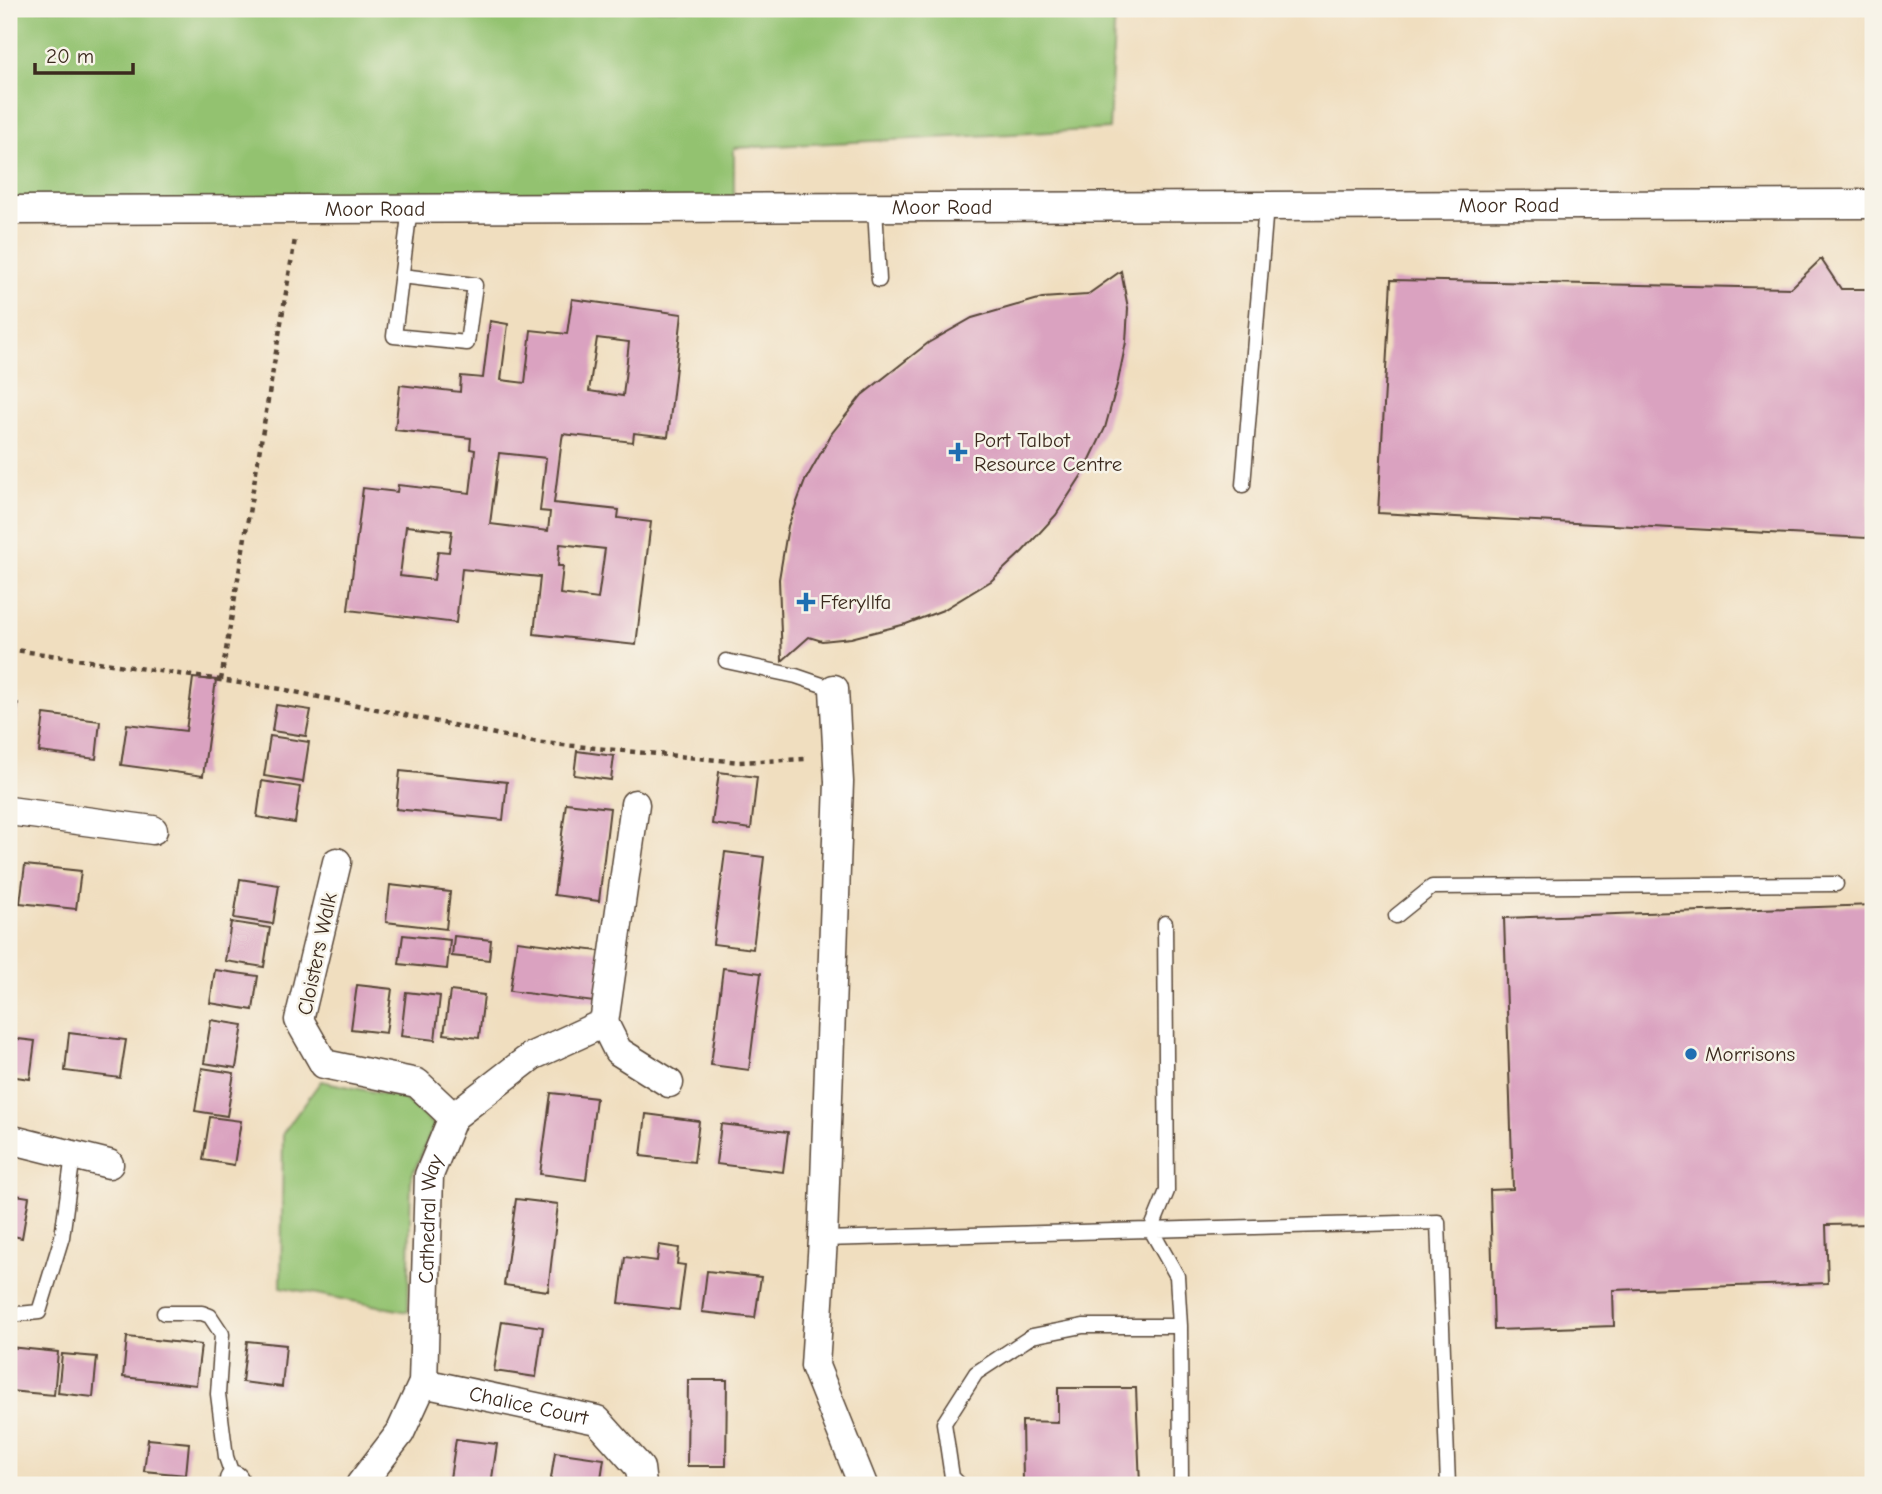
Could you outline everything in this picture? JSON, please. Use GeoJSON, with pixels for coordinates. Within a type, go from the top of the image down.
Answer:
{"type":"FeatureCollection","features":[{"type":"Feature","properties":{"kind":"street","name":"Moor Road"},"geometry":{"type":"LineString","coordinates":[[9,210],[1873,204]]}},
{"type":"Feature","properties":{"kind":"street"},"geometry":{"type":"LineString","coordinates":[[834,689],[838,761],[823,1238],[815,1366],[863,1485]]}},
{"type":"Feature","properties":{"kind":"street"},"geometry":{"type":"LineString","coordinates":[[635,804],[604,1023],[618,1051],[669,1083]]}},
{"type":"Feature","properties":{"kind":"street"},"geometry":{"type":"LineString","coordinates":[[9,811],[153,830]]}},
{"type":"Feature","properties":{"kind":"street","name":"Cloisters Walk"},"geometry":{"type":"LineString","coordinates":[[337,862],[299,1020],[324,1064],[417,1083],[453,1117]]}},
{"type":"Feature","properties":{"kind":"street","name":"Cathedral Way"},"geometry":{"type":"LineString","coordinates":[[360,1485],[400,1433],[423,1383],[429,1175],[453,1117],[532,1056],[604,1023]]}},
{"type":"Feature","properties":{"kind":"street"},"geometry":{"type":"LineString","coordinates":[[9,1139],[109,1164]]}},
{"type":"Feature","properties":{"kind":"street","name":"Chalice Court"},"geometry":{"type":"LineString","coordinates":[[423,1383],[597,1420],[639,1468],[642,1485]]}},
{"type":"Feature","properties":{"kind":"lane"},"geometry":{"type":"LineString","coordinates":[[1243,485],[1266,206]]}},
{"type":"Feature","properties":{"kind":"lane"},"geometry":{"type":"LineString","coordinates":[[875,207],[879,280]]}},
{"type":"Feature","properties":{"kind":"lane"},"geometry":{"type":"LineString","coordinates":[[402,276],[475,285],[467,344],[394,336],[410,208]]}},
{"type":"Feature","properties":{"kind":"lane"},"geometry":{"type":"LineString","coordinates":[[726,661],[796,676],[834,689]]}},
{"type":"Feature","properties":{"kind":"lane"},"geometry":{"type":"LineString","coordinates":[[1396,916],[1432,887],[1836,884]]}},
{"type":"Feature","properties":{"kind":"lane"},"geometry":{"type":"LineString","coordinates":[[1151,1230],[1167,1191],[1165,923]]}},
{"type":"Feature","properties":{"kind":"lane"},"geometry":{"type":"LineString","coordinates":[[9,1315],[39,1312],[62,1237],[73,1155]]}},
{"type":"Feature","properties":{"kind":"lane"},"geometry":{"type":"LineString","coordinates":[[823,1238],[1438,1222],[1448,1485]]}},
{"type":"Feature","properties":{"kind":"lane"},"geometry":{"type":"LineString","coordinates":[[1151,1230],[1177,1276],[1180,1326],[1179,1484]]}},
{"type":"Feature","properties":{"kind":"lane"},"geometry":{"type":"LineString","coordinates":[[164,1313],[202,1313],[210,1316],[222,1334],[218,1394],[226,1457],[235,1482]]}},
{"type":"Feature","properties":{"kind":"lane"},"geometry":{"type":"LineString","coordinates":[[960,1485],[952,1477],[944,1423],[976,1373],[1032,1336],[1083,1326],[1180,1326]]}},
{"type":"Feature","properties":{"kind":"path"},"geometry":{"type":"LineString","coordinates":[[220,680],[300,209]]}},
{"type":"Feature","properties":{"kind":"path"},"geometry":{"type":"LineString","coordinates":[[9,649],[281,688],[533,742],[739,762],[821,759],[838,761]]}},
{"type":"Feature","properties":{"kind":"green space"},"geometry":{"type":"Polygon","coordinates":[[[9,9],[1115,9],[1109,129],[734,148],[734,208],[9,210],[9,9]]]}},
{"type":"Feature","properties":{"kind":"green space"},"geometry":{"type":"Polygon","coordinates":[[[321,1081],[403,1098],[434,1125],[411,1178],[408,1312],[281,1287],[283,1133],[321,1081]]]}},
{"type":"Feature","properties":{"kind":"building"},"geometry":{"type":"Polygon","coordinates":[[[1821,259],[1841,289],[1873,289],[1873,419],[1867,538],[1378,513],[1391,280],[1791,288],[1821,259]]]}},
{"type":"Feature","properties":{"kind":"building","name":"Port Talbot Resource Centre"},"geometry":{"type":"Polygon","coordinates":[[[1121,271],[1128,308],[1126,342],[1118,381],[1105,428],[1085,470],[1056,515],[991,581],[943,610],[906,624],[851,638],[822,641],[809,637],[782,661],[779,579],[788,526],[805,481],[832,433],[862,395],[928,343],[972,318],[1042,298],[1087,295],[1121,271]]]}},
{"type":"Feature","properties":{"kind":"building"},"geometry":{"type":"Polygon","coordinates":[[[572,299],[682,314],[668,437],[634,433],[633,442],[563,434],[562,439],[554,503],[619,510],[618,518],[651,522],[636,645],[534,634],[540,577],[462,569],[456,623],[348,610],[363,488],[397,492],[398,485],[470,493],[475,450],[470,449],[471,438],[395,430],[400,385],[460,392],[461,376],[483,378],[490,321],[508,324],[501,380],[525,383],[531,330],[567,334],[572,299]],[[597,338],[589,391],[623,396],[629,342],[597,338]],[[499,453],[490,524],[548,531],[550,512],[540,511],[546,458],[499,453]],[[406,526],[400,576],[434,580],[438,551],[449,552],[452,531],[406,526]],[[560,544],[558,566],[563,566],[560,594],[598,599],[605,549],[560,544]]]}},
{"type":"Feature","properties":{"kind":"building"},"geometry":{"type":"Polygon","coordinates":[[[193,678],[216,680],[203,776],[121,765],[127,724],[186,731],[193,678]]]}},
{"type":"Feature","properties":{"kind":"building"},"geometry":{"type":"Polygon","coordinates":[[[9,703],[18,704],[13,742],[9,741],[9,703]]]}},
{"type":"Feature","properties":{"kind":"building"},"geometry":{"type":"Polygon","coordinates":[[[276,705],[311,710],[306,736],[272,731],[276,705]]]}},
{"type":"Feature","properties":{"kind":"building"},"geometry":{"type":"Polygon","coordinates":[[[44,714],[100,721],[96,759],[39,752],[44,714]]]}},
{"type":"Feature","properties":{"kind":"building"},"geometry":{"type":"Polygon","coordinates":[[[270,736],[309,742],[303,782],[264,776],[270,736]]]}},
{"type":"Feature","properties":{"kind":"building"},"geometry":{"type":"Polygon","coordinates":[[[577,751],[614,756],[611,780],[574,775],[577,751]]]}},
{"type":"Feature","properties":{"kind":"building"},"geometry":{"type":"Polygon","coordinates":[[[400,771],[507,782],[503,820],[396,809],[400,771]]]}},
{"type":"Feature","properties":{"kind":"building"},"geometry":{"type":"Polygon","coordinates":[[[719,772],[757,777],[751,829],[712,824],[719,772]]]}},
{"type":"Feature","properties":{"kind":"building"},"geometry":{"type":"Polygon","coordinates":[[[262,781],[300,787],[295,823],[257,817],[262,781]]]}},
{"type":"Feature","properties":{"kind":"building"},"geometry":{"type":"Polygon","coordinates":[[[566,803],[610,808],[599,901],[554,895],[566,803]]]}},
{"type":"Feature","properties":{"kind":"building"},"geometry":{"type":"Polygon","coordinates":[[[725,852],[764,857],[753,949],[713,944],[725,852]]]}},
{"type":"Feature","properties":{"kind":"building"},"geometry":{"type":"Polygon","coordinates":[[[25,865],[81,871],[76,909],[20,903],[25,865]]]}},
{"type":"Feature","properties":{"kind":"building"},"geometry":{"type":"Polygon","coordinates":[[[240,879],[279,885],[273,924],[234,918],[240,879]]]}},
{"type":"Feature","properties":{"kind":"building"},"geometry":{"type":"Polygon","coordinates":[[[390,885],[450,892],[446,929],[386,922],[390,885]]]}},
{"type":"Feature","properties":{"kind":"building","name":"Morrisons"},"geometry":{"type":"Polygon","coordinates":[[[1873,905],[1873,1224],[1826,1225],[1828,1283],[1613,1290],[1614,1326],[1494,1330],[1490,1190],[1513,1189],[1504,918],[1873,905]]]}},
{"type":"Feature","properties":{"kind":"building"},"geometry":{"type":"Polygon","coordinates":[[[231,922],[270,928],[264,967],[225,961],[231,922]]]}},
{"type":"Feature","properties":{"kind":"building"},"geometry":{"type":"Polygon","coordinates":[[[403,935],[450,940],[447,969],[399,964],[403,935]]]}},
{"type":"Feature","properties":{"kind":"building"},"geometry":{"type":"Polygon","coordinates":[[[454,936],[491,940],[489,960],[452,956],[454,936]]]}},
{"type":"Feature","properties":{"kind":"building"},"geometry":{"type":"Polygon","coordinates":[[[517,941],[607,952],[601,1003],[510,991],[517,941]]]}},
{"type":"Feature","properties":{"kind":"building"},"geometry":{"type":"Polygon","coordinates":[[[723,968],[761,973],[749,1070],[711,1065],[723,968]]]}},
{"type":"Feature","properties":{"kind":"building"},"geometry":{"type":"Polygon","coordinates":[[[215,970],[258,976],[253,1010],[210,1003],[215,970]]]}},
{"type":"Feature","properties":{"kind":"building"},"geometry":{"type":"Polygon","coordinates":[[[357,985],[392,989],[386,1033],[351,1029],[357,985]]]}},
{"type":"Feature","properties":{"kind":"building"},"geometry":{"type":"Polygon","coordinates":[[[450,991],[484,995],[479,1038],[444,1034],[450,991]]]}},
{"type":"Feature","properties":{"kind":"building"},"geometry":{"type":"Polygon","coordinates":[[[406,992],[440,996],[435,1040],[401,1036],[406,992]]]}},
{"type":"Feature","properties":{"kind":"building"},"geometry":{"type":"Polygon","coordinates":[[[211,1020],[243,1025],[236,1068],[204,1063],[211,1020]]]}},
{"type":"Feature","properties":{"kind":"building"},"geometry":{"type":"Polygon","coordinates":[[[69,1033],[126,1040],[120,1078],[65,1071],[69,1033]]]}},
{"type":"Feature","properties":{"kind":"building"},"geometry":{"type":"Polygon","coordinates":[[[9,1038],[35,1041],[30,1079],[9,1076],[9,1038]]]}},
{"type":"Feature","properties":{"kind":"building"},"geometry":{"type":"Polygon","coordinates":[[[202,1068],[234,1073],[227,1116],[195,1111],[202,1068]]]}},
{"type":"Feature","properties":{"kind":"building"},"geometry":{"type":"Polygon","coordinates":[[[551,1093],[596,1098],[586,1180],[540,1174],[551,1093]]]}},
{"type":"Feature","properties":{"kind":"building"},"geometry":{"type":"Polygon","coordinates":[[[646,1114],[699,1121],[694,1162],[641,1156],[646,1114]]]}},
{"type":"Feature","properties":{"kind":"building"},"geometry":{"type":"Polygon","coordinates":[[[210,1117],[241,1121],[234,1165],[203,1160],[210,1117]]]}},
{"type":"Feature","properties":{"kind":"building"},"geometry":{"type":"Polygon","coordinates":[[[721,1124],[788,1132],[783,1172],[716,1164],[721,1124]]]}},
{"type":"Feature","properties":{"kind":"building"},"geometry":{"type":"Polygon","coordinates":[[[9,1194],[29,1197],[22,1238],[9,1235],[9,1194]]]}},
{"type":"Feature","properties":{"kind":"building"},"geometry":{"type":"Polygon","coordinates":[[[516,1199],[558,1204],[548,1291],[504,1285],[516,1199]]]}},
{"type":"Feature","properties":{"kind":"building"},"geometry":{"type":"Polygon","coordinates":[[[659,1245],[679,1248],[677,1264],[685,1265],[679,1310],[619,1303],[625,1257],[657,1261],[659,1245]]]}},
{"type":"Feature","properties":{"kind":"building"},"geometry":{"type":"Polygon","coordinates":[[[707,1271],[761,1277],[755,1318],[702,1312],[707,1271]]]}},
{"type":"Feature","properties":{"kind":"building"},"geometry":{"type":"Polygon","coordinates":[[[502,1321],[543,1327],[536,1377],[494,1371],[502,1321]]]}},
{"type":"Feature","properties":{"kind":"building"},"geometry":{"type":"Polygon","coordinates":[[[127,1337],[201,1345],[196,1385],[123,1377],[127,1337]]]}},
{"type":"Feature","properties":{"kind":"building"},"geometry":{"type":"Polygon","coordinates":[[[247,1341],[286,1345],[282,1387],[242,1382],[247,1341]]]}},
{"type":"Feature","properties":{"kind":"building"},"geometry":{"type":"Polygon","coordinates":[[[9,1347],[58,1352],[54,1395],[9,1391],[9,1347]]]}},
{"type":"Feature","properties":{"kind":"building"},"geometry":{"type":"Polygon","coordinates":[[[62,1354],[97,1357],[93,1397],[58,1393],[62,1354]]]}},
{"type":"Feature","properties":{"kind":"building"},"geometry":{"type":"Polygon","coordinates":[[[688,1380],[727,1380],[726,1466],[687,1466],[688,1380]]]}},
{"type":"Feature","properties":{"kind":"building"},"geometry":{"type":"Polygon","coordinates":[[[1058,1388],[1136,1388],[1140,1485],[1023,1483],[1022,1421],[1058,1422],[1058,1388]]]}},
{"type":"Feature","properties":{"kind":"building"},"geometry":{"type":"Polygon","coordinates":[[[148,1439],[189,1443],[186,1475],[144,1471],[148,1439]]]}},
{"type":"Feature","properties":{"kind":"building"},"geometry":{"type":"Polygon","coordinates":[[[456,1439],[497,1444],[491,1485],[449,1485],[456,1439]]]}},
{"type":"Feature","properties":{"kind":"building"},"geometry":{"type":"Polygon","coordinates":[[[555,1452],[604,1459],[600,1485],[550,1485],[555,1452]]]}},
{"type":"Feature","properties":{"kind":"place","name":"Port Talbot Resource Centre"},"geometry":{"type":"Point","coordinates":[958,452]}},
{"type":"Feature","properties":{"kind":"place","name":"Fferyllfa"},"geometry":{"type":"Point","coordinates":[806,602]}},
{"type":"Feature","properties":{"kind":"place","name":"Morrisons"},"geometry":{"type":"Point","coordinates":[1691,1054]}}]}
